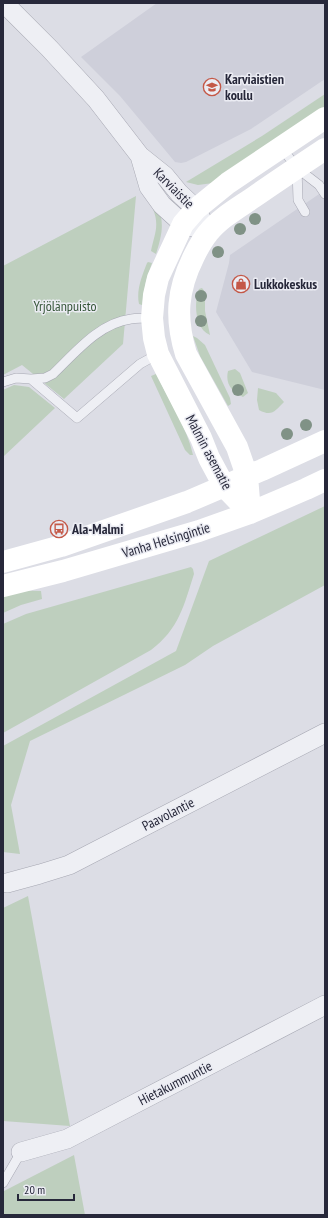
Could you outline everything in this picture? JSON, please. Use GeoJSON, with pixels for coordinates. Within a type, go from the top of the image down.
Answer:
{"type":"FeatureCollection","features":[{"type":"Feature","properties":{"kind":"main road","name":"Malmin asematie"},"geometry":{"type":"LineString","coordinates":[[250,513],[224,486],[158,354],[154,338],[152,318],[154,295],[158,278],[189,217],[228,183],[325,118]]}},
{"type":"Feature","properties":{"kind":"main road","name":"Malmin asematie"},"geometry":{"type":"LineString","coordinates":[[250,513],[247,476],[237,447],[186,354],[181,338],[178,309],[180,294],[186,272],[208,232],[226,215],[325,149]]}},
{"type":"Feature","properties":{"kind":"main road","name":"Vanha Helsingintie"},"geometry":{"type":"LineString","coordinates":[[3,562],[61,546],[187,502],[325,441]]}},
{"type":"Feature","properties":{"kind":"main road","name":"Vanha Helsingintie"},"geometry":{"type":"LineString","coordinates":[[3,586],[64,571],[199,531],[250,513],[325,480]]}},
{"type":"Feature","properties":{"kind":"street","name":"Karviaistie"},"geometry":{"type":"LineString","coordinates":[[4,3],[49,48],[96,100],[140,156],[149,187],[162,205],[189,217],[208,232]]}},
{"type":"Feature","properties":{"kind":"street","name":"Paavolantie"},"geometry":{"type":"LineString","coordinates":[[7,883],[69,865],[325,733]]}},
{"type":"Feature","properties":{"kind":"street","name":"Hietakummuntie"},"geometry":{"type":"LineString","coordinates":[[22,1152],[67,1139],[325,1005]]}},
{"type":"Feature","properties":{"kind":"lane"},"geometry":{"type":"LineString","coordinates":[[281,147],[297,168],[319,185],[325,194]]}},
{"type":"Feature","properties":{"kind":"lane"},"geometry":{"type":"LineString","coordinates":[[297,168],[298,200],[305,212]]}},
{"type":"Feature","properties":{"kind":"lane"},"geometry":{"type":"LineString","coordinates":[[3,382],[16,378],[45,378],[53,374],[98,333],[117,322],[131,318],[152,318]]}},
{"type":"Feature","properties":{"kind":"lane"},"geometry":{"type":"LineString","coordinates":[[31,379],[77,418],[140,364],[158,354]]}},
{"type":"Feature","properties":{"kind":"lane"},"geometry":{"type":"LineString","coordinates":[[3,1183],[22,1152]]}},
{"type":"Feature","properties":{"kind":"shaded area","name":"Karviaistien koulu"},"geometry":{"type":"Polygon","coordinates":[[[157,3],[325,3],[325,79],[251,129],[186,162],[175,162],[120,96],[81,57],[157,3]]]}},
{"type":"Feature","properties":{"kind":"shaded area"},"geometry":{"type":"Polygon","coordinates":[[[325,190],[325,390],[252,372],[216,312],[230,255],[325,190]]]}},
{"type":"Feature","properties":{"kind":"green space"},"geometry":{"type":"Polygon","coordinates":[[[325,94],[325,109],[213,183],[198,185],[186,182],[262,136],[325,94]]]}},
{"type":"Feature","properties":{"kind":"green space","name":"Yrjölänpuisto"},"geometry":{"type":"Polygon","coordinates":[[[136,196],[123,344],[64,399],[22,365],[3,375],[3,266],[136,196]]]}},
{"type":"Feature","properties":{"kind":"green space"},"geometry":{"type":"Polygon","coordinates":[[[157,203],[160,210],[162,229],[156,254],[151,251],[156,226],[153,209],[157,203]]]}},
{"type":"Feature","properties":{"kind":"green space"},"geometry":{"type":"Polygon","coordinates":[[[148,262],[152,263],[146,281],[142,305],[139,304],[138,294],[143,273],[148,262]]]}},
{"type":"Feature","properties":{"kind":"green space"},"geometry":{"type":"Polygon","coordinates":[[[202,288],[205,292],[205,311],[210,335],[205,332],[198,321],[196,300],[199,289],[202,288]]]}},
{"type":"Feature","properties":{"kind":"green space"},"geometry":{"type":"Polygon","coordinates":[[[193,336],[205,345],[230,398],[231,404],[228,406],[200,356],[193,336]]]}},
{"type":"Feature","properties":{"kind":"green space"},"geometry":{"type":"Polygon","coordinates":[[[235,369],[240,373],[248,393],[243,397],[236,393],[229,384],[227,376],[228,371],[235,369]]]}},
{"type":"Feature","properties":{"kind":"green space"},"geometry":{"type":"Polygon","coordinates":[[[156,374],[187,434],[193,455],[190,455],[185,450],[151,376],[156,374]]]}},
{"type":"Feature","properties":{"kind":"green space"},"geometry":{"type":"Polygon","coordinates":[[[14,385],[29,387],[55,408],[3,457],[3,390],[14,385]]]}},
{"type":"Feature","properties":{"kind":"green space"},"geometry":{"type":"Polygon","coordinates":[[[258,388],[276,393],[284,402],[276,410],[270,413],[259,410],[257,400],[258,388]]]}},
{"type":"Feature","properties":{"kind":"green space"},"geometry":{"type":"Polygon","coordinates":[[[325,506],[325,585],[213,646],[185,665],[30,741],[11,805],[20,854],[3,852],[3,746],[176,651],[209,561],[325,506]]]}},
{"type":"Feature","properties":{"kind":"green space"},"geometry":{"type":"Polygon","coordinates":[[[191,567],[194,574],[179,616],[168,634],[151,650],[3,733],[3,624],[26,614],[191,567]]]}},
{"type":"Feature","properties":{"kind":"green space"},"geometry":{"type":"Polygon","coordinates":[[[3,590],[41,591],[42,599],[21,605],[3,613],[3,590]]]}},
{"type":"Feature","properties":{"kind":"green space"},"geometry":{"type":"Polygon","coordinates":[[[28,896],[70,1126],[3,1121],[3,908],[28,896]]]}},
{"type":"Feature","properties":{"kind":"green space"},"geometry":{"type":"Polygon","coordinates":[[[74,1155],[85,1215],[3,1215],[4,1191],[74,1155]]]}},
{"type":"Feature","properties":{"kind":"place","name":"Karviaistien koulu"},"geometry":{"type":"Point","coordinates":[212,87]}},
{"type":"Feature","properties":{"kind":"place","name":"Lukkokeskus"},"geometry":{"type":"Point","coordinates":[241,284]}},
{"type":"Feature","properties":{"kind":"place","name":"Ala-Malmi"},"geometry":{"type":"Point","coordinates":[59,529]}}]}
